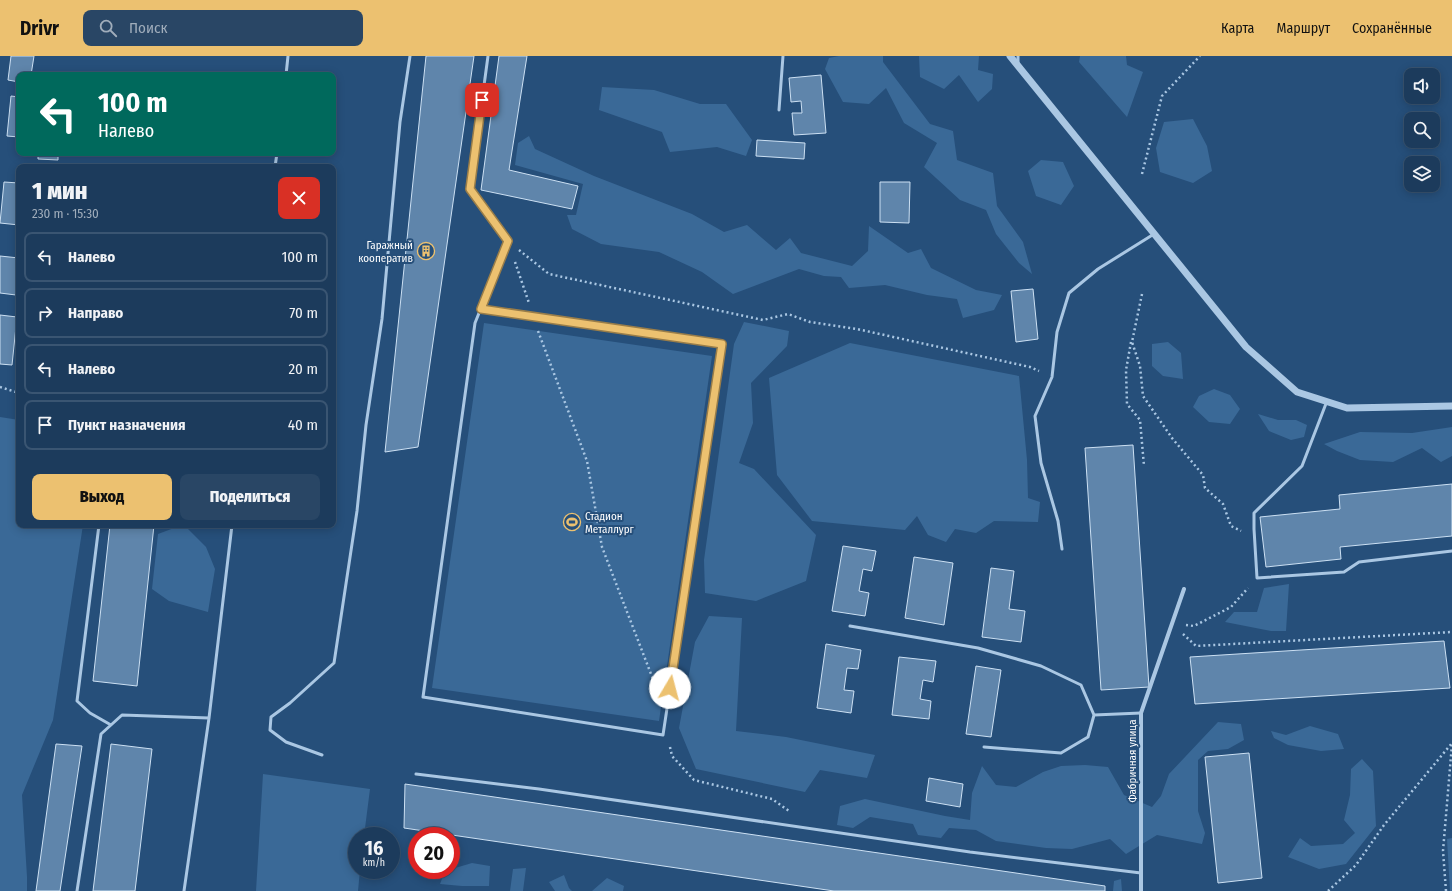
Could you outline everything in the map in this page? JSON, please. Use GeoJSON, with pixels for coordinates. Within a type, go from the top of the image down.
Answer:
{"type":"FeatureCollection","features":[{"type":"Feature","properties":{"kind":"street"},"geometry":{"type":"LineString","coordinates":[[1010,56],[1246,347],[1297,392],[1347,408],[1452,406]]}},
{"type":"Feature","properties":{"kind":"street","name":"Фабричная улица"},"geometry":{"type":"LineString","coordinates":[[1141,891],[1141,713],[1184,589]]}},
{"type":"Feature","properties":{"kind":"lane"},"geometry":{"type":"LineString","coordinates":[[286,72],[288,56]]}},
{"type":"Feature","properties":{"kind":"lane"},"geometry":{"type":"LineString","coordinates":[[322,755],[286,742],[275,734],[270,730],[271,717],[290,703],[334,663],[357,511],[366,425],[382,319],[400,122],[410,56]]}},
{"type":"Feature","properties":{"kind":"lane"},"geometry":{"type":"LineString","coordinates":[[481,309],[722,344],[663,735],[423,697],[475,323],[508,241],[470,189],[488,56]]}},
{"type":"Feature","properties":{"kind":"lane"},"geometry":{"type":"LineString","coordinates":[[779,110],[783,56]]}},
{"type":"Feature","properties":{"kind":"lane"},"geometry":{"type":"LineString","coordinates":[[1017,65],[1018,56]]}},
{"type":"Feature","properties":{"kind":"lane"},"geometry":{"type":"LineString","coordinates":[[1062,549],[1058,521],[1041,463],[1035,416],[1052,377],[1057,332],[1069,294],[1098,269],[1154,234]]}},
{"type":"Feature","properties":{"kind":"lane"},"geometry":{"type":"LineString","coordinates":[[1327,401],[1302,466],[1254,513],[1257,578],[1344,572],[1359,562],[1452,551]]}},
{"type":"Feature","properties":{"kind":"lane"},"geometry":{"type":"LineString","coordinates":[[99,528],[77,701],[90,714],[111,725]]}},
{"type":"Feature","properties":{"kind":"lane"},"geometry":{"type":"LineString","coordinates":[[184,891],[209,718],[232,528]]}},
{"type":"Feature","properties":{"kind":"lane"},"geometry":{"type":"LineString","coordinates":[[850,626],[978,648],[1041,666],[1081,685],[1094,715],[1088,737],[1061,753],[984,747]]}},
{"type":"Feature","properties":{"kind":"lane"},"geometry":{"type":"LineString","coordinates":[[1094,715],[1141,713]]}},
{"type":"Feature","properties":{"kind":"lane"},"geometry":{"type":"LineString","coordinates":[[77,891],[101,734],[122,715],[209,718]]}},
{"type":"Feature","properties":{"kind":"lane"},"geometry":{"type":"LineString","coordinates":[[416,774],[539,789],[970,852],[1141,874]]}},
{"type":"Feature","properties":{"kind":"path"},"geometry":{"type":"LineString","coordinates":[[1142,174],[1162,96],[1200,56]]}},
{"type":"Feature","properties":{"kind":"path"},"geometry":{"type":"LineString","coordinates":[[508,241],[529,305]]}},
{"type":"Feature","properties":{"kind":"path"},"geometry":{"type":"LineString","coordinates":[[508,241],[549,274],[763,320],[788,314],[810,322],[857,329],[1030,367],[1052,377]]}},
{"type":"Feature","properties":{"kind":"path"},"geometry":{"type":"LineString","coordinates":[[1142,294],[1126,370],[1127,404],[1140,420],[1144,466]]}},
{"type":"Feature","properties":{"kind":"path"},"geometry":{"type":"LineString","coordinates":[[536,327],[587,461],[602,547],[658,692]]}},
{"type":"Feature","properties":{"kind":"path"},"geometry":{"type":"LineString","coordinates":[[1132,342],[1140,366],[1143,396],[1172,438],[1203,475],[1205,488],[1223,504],[1231,526],[1254,537]]}},
{"type":"Feature","properties":{"kind":"path"},"geometry":{"type":"LineString","coordinates":[[0,387],[16,392]]}},
{"type":"Feature","properties":{"kind":"path"},"geometry":{"type":"LineString","coordinates":[[1172,624],[1194,626],[1231,607],[1257,578]]}},
{"type":"Feature","properties":{"kind":"path"},"geometry":{"type":"LineString","coordinates":[[1172,624],[1196,646],[1452,632]]}},
{"type":"Feature","properties":{"kind":"path"},"geometry":{"type":"LineString","coordinates":[[669,742],[672,756],[694,780],[772,799],[790,812]]}},
{"type":"Feature","properties":{"kind":"path"},"geometry":{"type":"LineString","coordinates":[[1328,891],[1356,865],[1384,825],[1452,743]]}},
{"type":"Feature","properties":{"kind":"path"},"geometry":{"type":"LineString","coordinates":[[1446,891],[1443,851],[1452,743]]}},
{"type":"Feature","properties":{"kind":"shaded area"},"geometry":{"type":"Polygon","coordinates":[[[839,56],[883,56],[883,62],[930,124],[953,131],[957,160],[993,173],[997,206],[1023,242],[1032,274],[1019,263],[996,234],[986,210],[960,200],[924,167],[937,143],[904,123],[886,88],[869,104],[843,102],[825,69],[829,58],[839,56]]]}},
{"type":"Feature","properties":{"kind":"shaded area"},"geometry":{"type":"Polygon","coordinates":[[[919,56],[979,56],[978,70],[993,74],[992,89],[978,102],[959,75],[944,89],[920,77],[919,56]]]}},
{"type":"Feature","properties":{"kind":"shaded area"},"geometry":{"type":"Polygon","coordinates":[[[1080,56],[1126,56],[1127,65],[1143,72],[1127,117],[1079,62],[1080,56]]]}},
{"type":"Feature","properties":{"kind":"shaded area"},"geometry":{"type":"Polygon","coordinates":[[[602,87],[654,90],[700,104],[726,104],[752,140],[746,156],[717,147],[670,152],[662,132],[599,110],[602,87]]]}},
{"type":"Feature","properties":{"kind":"shaded area"},"geometry":{"type":"Polygon","coordinates":[[[1193,119],[1207,146],[1212,171],[1193,183],[1160,172],[1156,148],[1164,122],[1193,119]]]}},
{"type":"Feature","properties":{"kind":"shaded area"},"geometry":{"type":"Polygon","coordinates":[[[529,136],[535,149],[594,176],[692,214],[724,232],[747,225],[776,250],[790,238],[801,253],[852,266],[868,251],[869,226],[908,253],[921,249],[931,268],[976,290],[1002,295],[994,310],[963,318],[957,299],[927,295],[885,285],[849,288],[841,277],[824,276],[799,269],[733,294],[702,272],[659,252],[601,244],[572,229],[567,215],[576,215],[583,184],[515,165],[518,143],[529,136]]]}},
{"type":"Feature","properties":{"kind":"shaded area"},"geometry":{"type":"Polygon","coordinates":[[[1041,160],[1063,162],[1074,186],[1061,205],[1036,196],[1028,171],[1041,160]]]}},
{"type":"Feature","properties":{"kind":"shaded area"},"geometry":{"type":"Polygon","coordinates":[[[744,322],[789,331],[787,346],[751,383],[753,423],[739,463],[754,469],[816,535],[806,581],[756,601],[705,593],[704,560],[734,344],[744,322]]]}},
{"type":"Feature","properties":{"kind":"shaded area","name":"Стадион Металлург"},"geometry":{"type":"Polygon","coordinates":[[[484,323],[712,356],[659,721],[432,688],[484,323]]]}},
{"type":"Feature","properties":{"kind":"shaded area"},"geometry":{"type":"Polygon","coordinates":[[[1168,342],[1181,353],[1183,379],[1163,376],[1152,366],[1152,344],[1168,342]]]}},
{"type":"Feature","properties":{"kind":"shaded area"},"geometry":{"type":"Polygon","coordinates":[[[850,343],[1019,376],[1027,460],[1028,498],[1040,502],[1038,522],[994,521],[976,533],[955,529],[946,542],[928,535],[917,516],[905,530],[812,521],[777,475],[769,378],[850,343]]]}},
{"type":"Feature","properties":{"kind":"shaded area"},"geometry":{"type":"Polygon","coordinates":[[[1214,389],[1230,395],[1240,409],[1230,424],[1209,422],[1193,407],[1199,396],[1214,389]]]}},
{"type":"Feature","properties":{"kind":"shaded area"},"geometry":{"type":"Polygon","coordinates":[[[1258,414],[1278,420],[1296,420],[1307,425],[1304,437],[1291,440],[1269,431],[1258,414]]]}},
{"type":"Feature","properties":{"kind":"shaded area"},"geometry":{"type":"Polygon","coordinates":[[[0,417],[16,420],[16,528],[83,528],[53,720],[22,795],[27,891],[0,891],[0,417]]]}},
{"type":"Feature","properties":{"kind":"shaded area"},"geometry":{"type":"Polygon","coordinates":[[[1452,427],[1452,456],[1441,462],[1422,448],[1393,462],[1360,460],[1324,444],[1360,432],[1412,433],[1452,427]]]}},
{"type":"Feature","properties":{"kind":"shaded area"},"geometry":{"type":"Polygon","coordinates":[[[174,528],[187,528],[206,547],[215,569],[208,612],[169,601],[152,589],[158,534],[174,528]]]}},
{"type":"Feature","properties":{"kind":"shaded area"},"geometry":{"type":"Polygon","coordinates":[[[1289,584],[1286,631],[1271,631],[1225,622],[1234,612],[1257,612],[1264,588],[1289,584]]]}},
{"type":"Feature","properties":{"kind":"shaded area"},"geometry":{"type":"Polygon","coordinates":[[[709,616],[742,618],[736,731],[786,737],[875,755],[867,778],[820,770],[805,792],[696,769],[679,728],[695,642],[709,616]]]}},
{"type":"Feature","properties":{"kind":"shaded area"},"geometry":{"type":"Polygon","coordinates":[[[1218,722],[1241,724],[1244,740],[1228,749],[1208,751],[1198,760],[1198,811],[1205,833],[1202,844],[1157,835],[1126,854],[1110,839],[1072,849],[1046,848],[996,841],[976,830],[949,828],[941,838],[918,835],[913,824],[870,817],[853,828],[837,825],[840,806],[865,799],[970,820],[972,793],[982,766],[996,785],[1016,787],[1043,772],[1061,766],[1085,765],[1108,767],[1124,795],[1152,807],[1161,796],[1169,774],[1218,722]]]}},
{"type":"Feature","properties":{"kind":"shaded area"},"geometry":{"type":"Polygon","coordinates":[[[1310,726],[1338,734],[1344,749],[1321,751],[1288,745],[1274,738],[1271,731],[1286,735],[1310,726]]]}},
{"type":"Feature","properties":{"kind":"shaded area"},"geometry":{"type":"Polygon","coordinates":[[[1362,759],[1373,771],[1376,826],[1346,864],[1319,869],[1288,857],[1300,838],[1311,846],[1343,844],[1355,833],[1344,820],[1350,795],[1351,769],[1362,759]]]}},
{"type":"Feature","properties":{"kind":"shaded area"},"geometry":{"type":"Polygon","coordinates":[[[263,774],[370,789],[365,827],[348,827],[348,879],[359,879],[358,891],[256,891],[263,774]]]}},
{"type":"Feature","properties":{"kind":"shaded area"},"geometry":{"type":"Polygon","coordinates":[[[1452,838],[1452,891],[1450,891],[1447,839],[1452,838]]]}},
{"type":"Feature","properties":{"kind":"shaded area"},"geometry":{"type":"Polygon","coordinates":[[[472,863],[490,866],[489,886],[440,884],[442,879],[460,879],[460,867],[472,863]]]}},
{"type":"Feature","properties":{"kind":"shaded area"},"geometry":{"type":"Polygon","coordinates":[[[526,868],[523,891],[510,891],[513,869],[526,868]]]}},
{"type":"Feature","properties":{"kind":"shaded area"},"geometry":{"type":"Polygon","coordinates":[[[564,875],[569,888],[572,891],[555,891],[549,882],[564,875]]]}},
{"type":"Feature","properties":{"kind":"shaded area"},"geometry":{"type":"Polygon","coordinates":[[[607,878],[624,886],[623,891],[592,891],[607,878]]]}},
{"type":"Feature","properties":{"kind":"shaded area"},"geometry":{"type":"Polygon","coordinates":[[[1121,879],[1122,891],[1113,891],[1114,881],[1121,879]]]}},
{"type":"Feature","properties":{"kind":"building"},"geometry":{"type":"Polygon","coordinates":[[[11,56],[34,56],[31,72],[16,72],[16,81],[8,80],[11,56]]]}},
{"type":"Feature","properties":{"kind":"building","name":"Гаражный кооператив"},"geometry":{"type":"Polygon","coordinates":[[[426,56],[474,56],[418,447],[385,452],[426,56]]]}},
{"type":"Feature","properties":{"kind":"building"},"geometry":{"type":"Polygon","coordinates":[[[499,56],[527,56],[509,170],[578,186],[572,209],[481,190],[499,56]]]}},
{"type":"Feature","properties":{"kind":"building"},"geometry":{"type":"Polygon","coordinates":[[[821,75],[826,133],[794,135],[792,113],[802,113],[801,101],[791,102],[789,78],[821,75]]]}},
{"type":"Feature","properties":{"kind":"building"},"geometry":{"type":"Polygon","coordinates":[[[11,96],[16,97],[16,137],[7,136],[11,96]]]}},
{"type":"Feature","properties":{"kind":"building"},"geometry":{"type":"Polygon","coordinates":[[[757,140],[805,143],[804,159],[756,156],[757,140]]]}},
{"type":"Feature","properties":{"kind":"building"},"geometry":{"type":"Polygon","coordinates":[[[38,156],[58,156],[58,160],[38,159],[38,156]]]}},
{"type":"Feature","properties":{"kind":"building"},"geometry":{"type":"Polygon","coordinates":[[[4,182],[16,183],[16,225],[0,223],[4,182]]]}},
{"type":"Feature","properties":{"kind":"building"},"geometry":{"type":"Polygon","coordinates":[[[880,182],[910,182],[909,223],[880,222],[880,182]]]}},
{"type":"Feature","properties":{"kind":"building"},"geometry":{"type":"Polygon","coordinates":[[[0,256],[16,258],[16,295],[0,293],[0,256]]]}},
{"type":"Feature","properties":{"kind":"building"},"geometry":{"type":"Polygon","coordinates":[[[1033,289],[1038,339],[1016,342],[1011,291],[1033,289]]]}},
{"type":"Feature","properties":{"kind":"building"},"geometry":{"type":"Polygon","coordinates":[[[0,315],[16,317],[12,365],[0,364],[0,315]]]}},
{"type":"Feature","properties":{"kind":"building"},"geometry":{"type":"Polygon","coordinates":[[[1133,445],[1149,687],[1101,690],[1085,448],[1133,445]]]}},
{"type":"Feature","properties":{"kind":"building"},"geometry":{"type":"Polygon","coordinates":[[[1452,484],[1452,536],[1340,547],[1341,559],[1266,567],[1260,517],[1340,509],[1339,495],[1452,484]]]}},
{"type":"Feature","properties":{"kind":"building"},"geometry":{"type":"Polygon","coordinates":[[[110,528],[154,528],[137,686],[93,681],[110,528]]]}},
{"type":"Feature","properties":{"kind":"building"},"geometry":{"type":"Polygon","coordinates":[[[843,546],[876,551],[872,571],[863,569],[859,591],[869,593],[865,616],[832,611],[843,546]]]}},
{"type":"Feature","properties":{"kind":"building"},"geometry":{"type":"Polygon","coordinates":[[[914,557],[953,563],[944,625],[905,618],[914,557]]]}},
{"type":"Feature","properties":{"kind":"building"},"geometry":{"type":"Polygon","coordinates":[[[991,568],[1014,571],[1009,609],[1025,611],[1021,642],[982,637],[991,568]]]}},
{"type":"Feature","properties":{"kind":"building"},"geometry":{"type":"Polygon","coordinates":[[[1444,641],[1450,688],[1195,704],[1190,657],[1444,641]]]}},
{"type":"Feature","properties":{"kind":"building"},"geometry":{"type":"Polygon","coordinates":[[[826,644],[861,650],[858,669],[847,668],[844,690],[854,691],[851,713],[817,708],[826,644]]]}},
{"type":"Feature","properties":{"kind":"building"},"geometry":{"type":"Polygon","coordinates":[[[899,657],[936,661],[933,682],[923,680],[920,699],[931,701],[929,719],[892,715],[899,657]]]}},
{"type":"Feature","properties":{"kind":"building"},"geometry":{"type":"Polygon","coordinates":[[[976,666],[1001,670],[991,737],[966,734],[976,666]]]}},
{"type":"Feature","properties":{"kind":"building"},"geometry":{"type":"Polygon","coordinates":[[[56,744],[82,746],[60,891],[36,891],[56,744]]]}},
{"type":"Feature","properties":{"kind":"building"},"geometry":{"type":"Polygon","coordinates":[[[111,744],[152,749],[135,891],[93,891],[111,744]]]}},
{"type":"Feature","properties":{"kind":"building"},"geometry":{"type":"Polygon","coordinates":[[[1249,753],[1262,878],[1218,883],[1205,757],[1249,753]]]}},
{"type":"Feature","properties":{"kind":"building"},"geometry":{"type":"Polygon","coordinates":[[[929,778],[963,784],[960,807],[926,801],[929,778]]]}},
{"type":"Feature","properties":{"kind":"building"},"geometry":{"type":"Polygon","coordinates":[[[405,784],[1105,886],[1105,891],[834,891],[460,836],[460,827],[404,828],[405,784]]]}},
{"type":"Feature","properties":{"kind":"place","name":"Гаражный кооператив"},"geometry":{"type":"Point","coordinates":[426,251]}},
{"type":"Feature","properties":{"kind":"place","name":"Стадион Металлург"},"geometry":{"type":"Point","coordinates":[572,522]}},
{"type":"Feature","properties":{"kind":"route"},"geometry":{"type":"LineString","coordinates":[[482,100],[470,189],[508,241],[481,309],[722,344],[670,688]]}}]}
